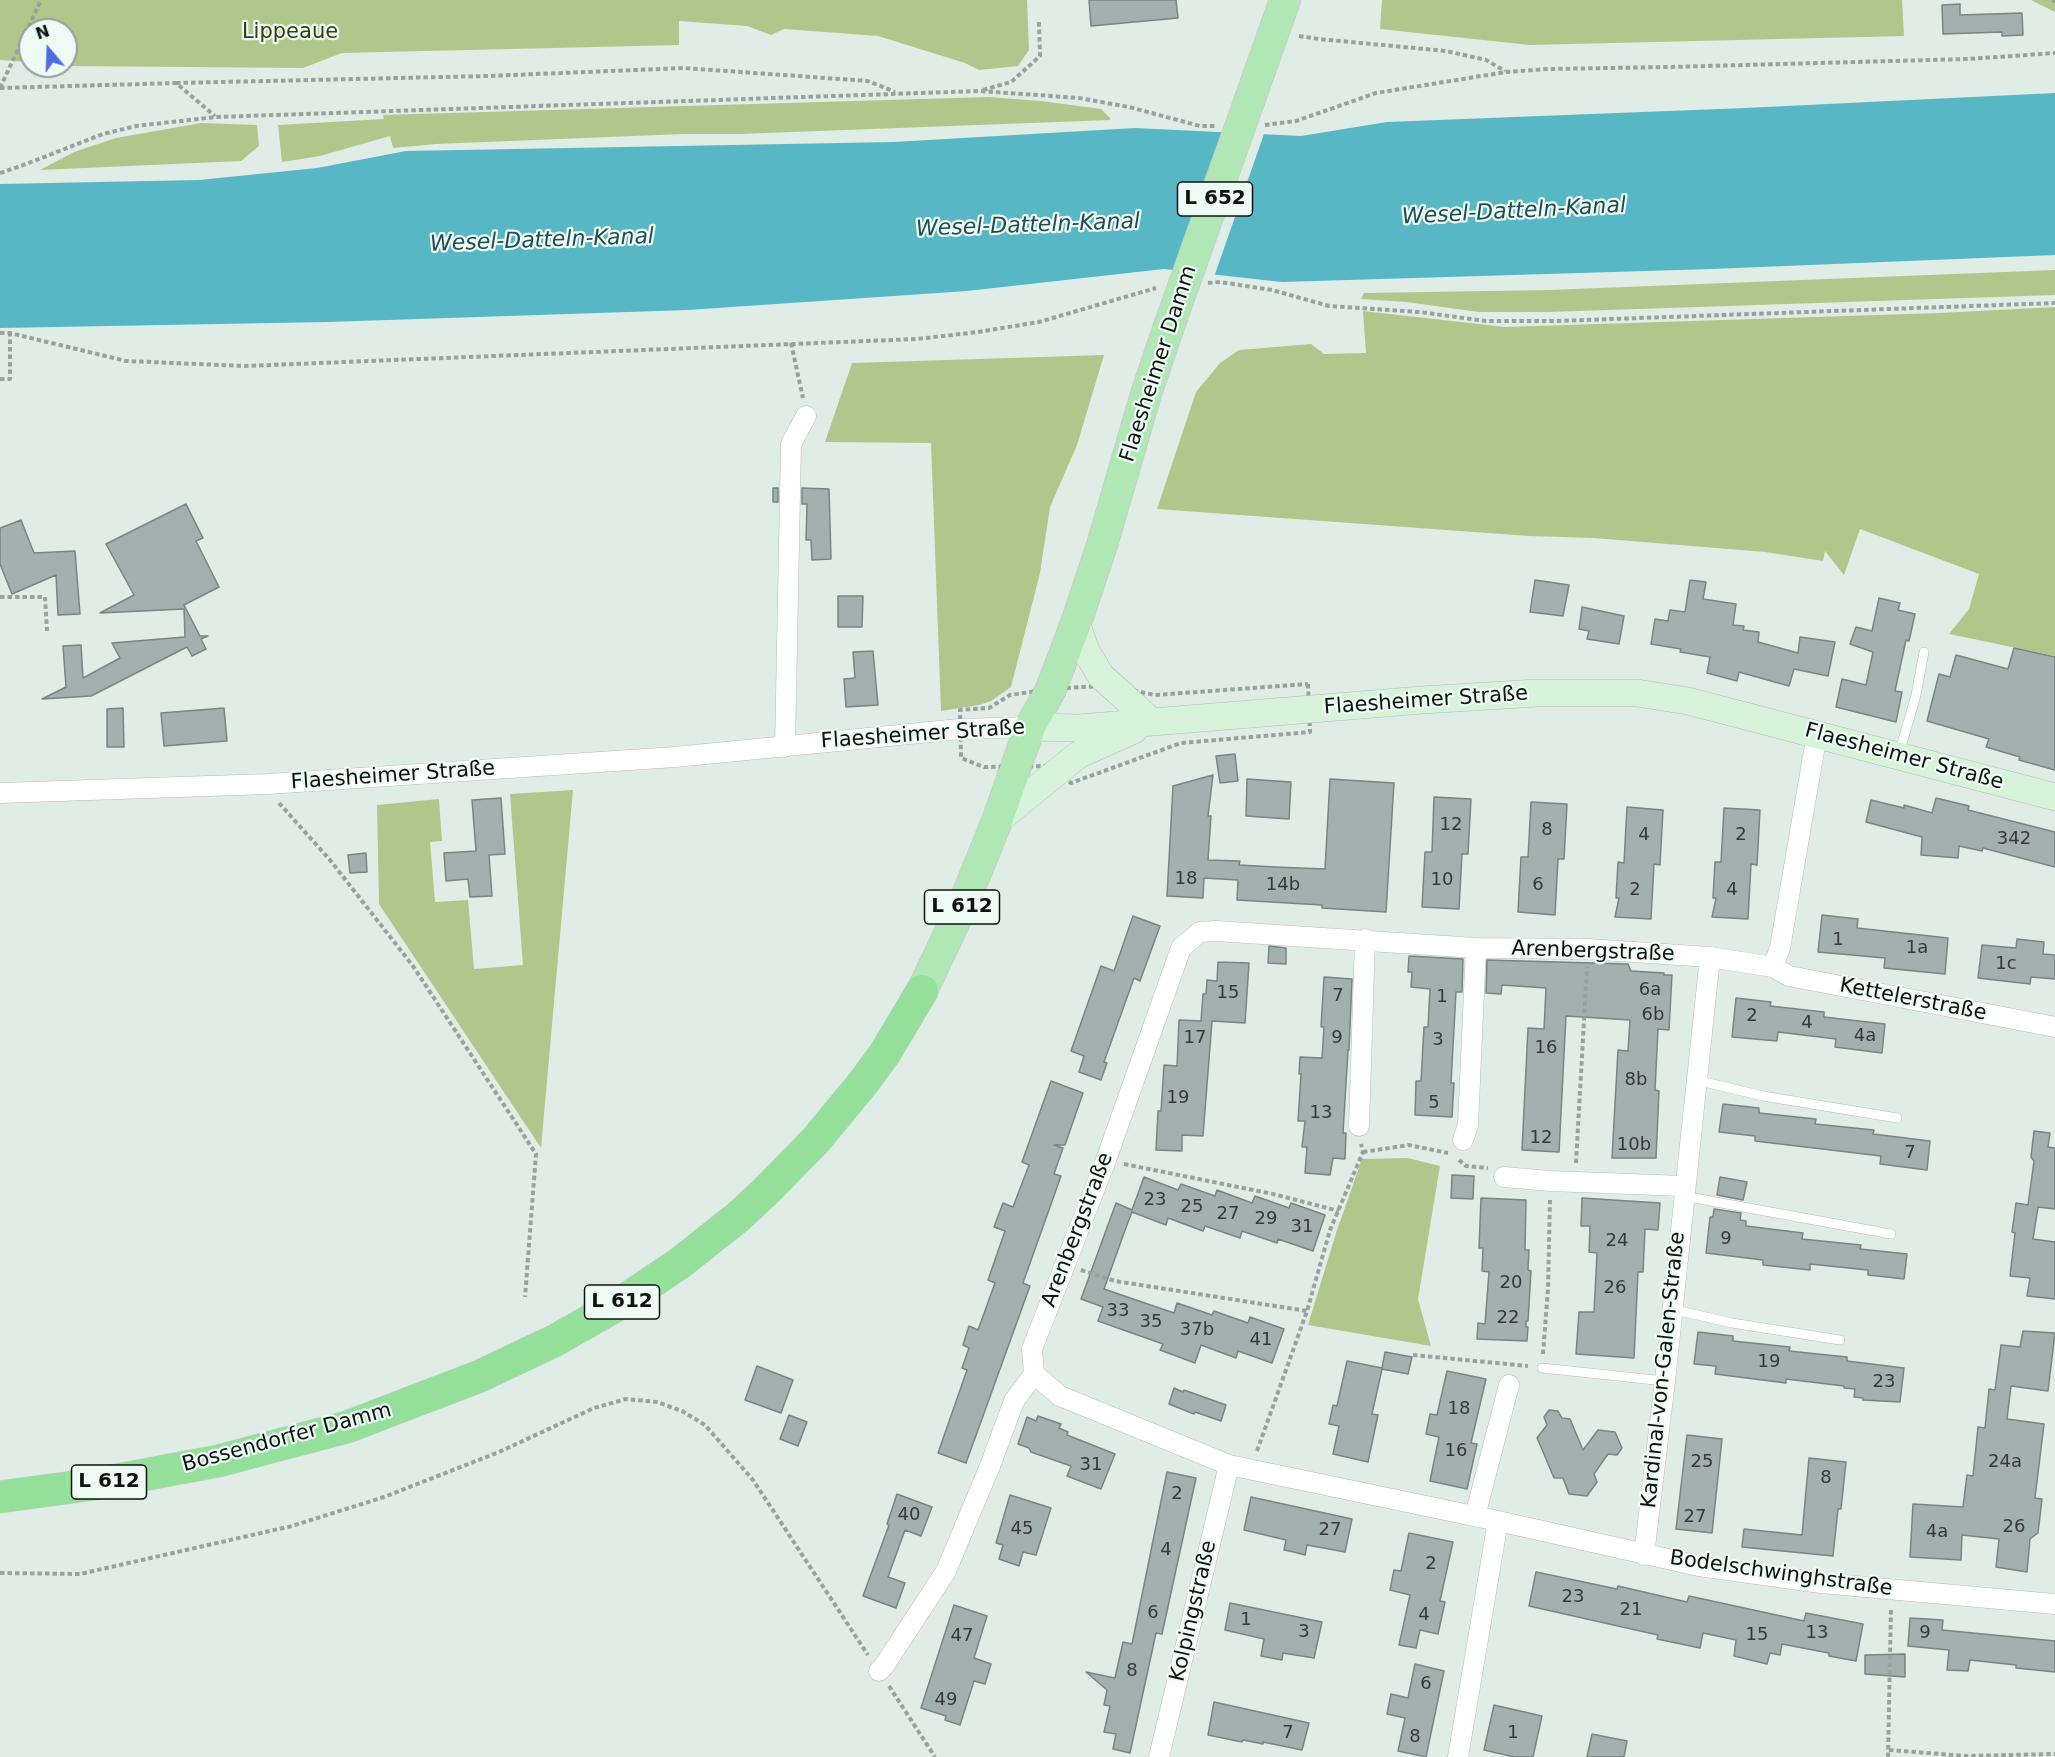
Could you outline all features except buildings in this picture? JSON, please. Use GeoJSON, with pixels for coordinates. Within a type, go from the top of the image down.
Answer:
{"type":"FeatureCollection","features":[{"type":"Feature","properties":{"kind":"highway","name":"Bossendorfer Damm"},"geometry":{"type":"LineString","coordinates":[[0,1497],[94,1484],[218,1461],[337,1429],[426,1398],[480,1376],[554,1341],[619,1304],[680,1263],[738,1217],[765,1192],[816,1140],[863,1083],[885,1053],[922,991]]}},
{"type":"Feature","properties":{"kind":"main road","name":"Flaesheimer Damm"},"geometry":{"type":"LineString","coordinates":[[1030,727],[1051,689],[1076,623],[1109,523],[1146,394],[1285,0]]}},
{"type":"Feature","properties":{"kind":"main road"},"geometry":{"type":"LineString","coordinates":[[997,821],[1078,755],[1152,722],[1101,676],[1086,651],[1076,623]]}},
{"type":"Feature","properties":{"kind":"main road","name":"Flaesheimer Straße"},"geometry":{"type":"LineString","coordinates":[[1030,727],[1079,728],[1422,699],[1537,693],[1637,693],[1688,701],[2055,797]]}},
{"type":"Feature","properties":{"kind":"main road","name":"Bossendorfer Damm"},"geometry":{"type":"LineString","coordinates":[[922,991],[965,900],[997,821],[1030,727]]}},
{"type":"Feature","properties":{"kind":"street"},"geometry":{"type":"LineString","coordinates":[[785,747],[791,444],[806,416]]}},
{"type":"Feature","properties":{"kind":"street","name":"Flaesheimer Straße"},"geometry":{"type":"LineString","coordinates":[[0,793],[268,784],[675,758],[960,729],[1030,727]]}},
{"type":"Feature","properties":{"kind":"street"},"geometry":{"type":"LineString","coordinates":[[1710,957],[1773,967],[1780,948],[1818,735]]}},
{"type":"Feature","properties":{"kind":"street","name":"Arenbergstraße"},"geometry":{"type":"LineString","coordinates":[[1034,1374],[1032,1349],[1106,1160],[1180,948],[1200,932],[1365,939],[1476,948],[1588,949],[1710,957]]}},
{"type":"Feature","properties":{"kind":"street"},"geometry":{"type":"LineString","coordinates":[[1359,1126],[1365,939]]}},
{"type":"Feature","properties":{"kind":"street"},"geometry":{"type":"LineString","coordinates":[[1463,1140],[1468,1125],[1476,948]]}},
{"type":"Feature","properties":{"kind":"street","name":"Kardinal-von-Galen-Straße"},"geometry":{"type":"LineString","coordinates":[[1644,1555],[1710,957]]}},
{"type":"Feature","properties":{"kind":"street","name":"Kettelerstraße"},"geometry":{"type":"LineString","coordinates":[[1773,967],[1789,976],[2055,1027]]}},
{"type":"Feature","properties":{"kind":"street"},"geometry":{"type":"LineString","coordinates":[[1504,1177],[1684,1191]]}},
{"type":"Feature","properties":{"kind":"street"},"geometry":{"type":"LineString","coordinates":[[879,1671],[946,1571],[990,1467],[1014,1401],[1034,1374]]}},
{"type":"Feature","properties":{"kind":"street","name":"Bodelschwinghstraße"},"geometry":{"type":"LineString","coordinates":[[1034,1374],[1060,1396],[1229,1465],[1498,1521],[1644,1555],[1753,1575],[2055,1604]]}},
{"type":"Feature","properties":{"kind":"street"},"geometry":{"type":"LineString","coordinates":[[1474,1516],[1509,1385]]}},
{"type":"Feature","properties":{"kind":"street","name":"Kolpingstraße"},"geometry":{"type":"LineString","coordinates":[[1159,1757],[1229,1465]]}},
{"type":"Feature","properties":{"kind":"street"},"geometry":{"type":"LineString","coordinates":[[1458,1757],[1498,1521]]}},
{"type":"Feature","properties":{"kind":"lane"},"geometry":{"type":"LineString","coordinates":[[1899,756],[1916,695],[1924,652]]}},
{"type":"Feature","properties":{"kind":"lane"},"geometry":{"type":"LineString","coordinates":[[1696,1080],[1762,1096],[1897,1118]]}},
{"type":"Feature","properties":{"kind":"lane"},"geometry":{"type":"LineString","coordinates":[[1684,1191],[1891,1234]]}},
{"type":"Feature","properties":{"kind":"lane"},"geometry":{"type":"LineString","coordinates":[[1671,1309],[1732,1323],[1840,1340]]}},
{"type":"Feature","properties":{"kind":"lane"},"geometry":{"type":"LineString","coordinates":[[1542,1368],[1665,1381]]}},
{"type":"Feature","properties":{"kind":"path"},"geometry":{"type":"LineString","coordinates":[[41,0],[0,88],[684,68],[868,81],[898,93]]}},
{"type":"Feature","properties":{"kind":"path"},"geometry":{"type":"LineString","coordinates":[[980,92],[1011,82],[1040,56],[1038,22]]}},
{"type":"Feature","properties":{"kind":"path"},"geometry":{"type":"LineString","coordinates":[[1292,34],[1319,39],[1446,51],[1486,60],[1506,72]]}},
{"type":"Feature","properties":{"kind":"path"},"geometry":{"type":"LineString","coordinates":[[1256,125],[1296,121],[1376,93],[1506,72],[1955,59],[2055,53]]}},
{"type":"Feature","properties":{"kind":"path"},"geometry":{"type":"LineString","coordinates":[[176,83],[216,117]]}},
{"type":"Feature","properties":{"kind":"path"},"geometry":{"type":"LineString","coordinates":[[0,173],[114,131],[136,126],[216,117],[980,92],[1079,98],[1128,106],[1200,126],[1223,126]]}},
{"type":"Feature","properties":{"kind":"path"},"geometry":{"type":"LineString","coordinates":[[1198,284],[1220,282],[1272,290],[1329,306],[1420,312],[1486,321],[2055,303]]}},
{"type":"Feature","properties":{"kind":"path"},"geometry":{"type":"LineString","coordinates":[[0,333],[10,333],[126,361],[245,366],[917,339],[1039,322],[1164,286]]}},
{"type":"Feature","properties":{"kind":"path"},"geometry":{"type":"LineString","coordinates":[[0,379],[10,379],[10,333]]}},
{"type":"Feature","properties":{"kind":"path"},"geometry":{"type":"LineString","coordinates":[[791,343],[806,416]]}},
{"type":"Feature","properties":{"kind":"path"},"geometry":{"type":"LineString","coordinates":[[0,597],[45,597],[47,631]]}},
{"type":"Feature","properties":{"kind":"path"},"geometry":{"type":"LineString","coordinates":[[1071,783],[1181,743],[1310,732]]}},
{"type":"Feature","properties":{"kind":"path"},"geometry":{"type":"LineString","coordinates":[[268,784],[280,805],[330,860],[412,966],[536,1154],[525,1297]]}},
{"type":"Feature","properties":{"kind":"path"},"geometry":{"type":"LineString","coordinates":[[1575,1182],[1588,949]]}},
{"type":"Feature","properties":{"kind":"path"},"geometry":{"type":"LineString","coordinates":[[1250,1469],[1307,1311],[1330,1230],[1363,1152],[1359,1138],[1359,1126]]}},
{"type":"Feature","properties":{"kind":"path"},"geometry":{"type":"LineString","coordinates":[[1363,1152],[1409,1146],[1443,1151],[1453,1155],[1466,1166],[1492,1169],[1504,1177]]}},
{"type":"Feature","properties":{"kind":"path"},"geometry":{"type":"LineString","coordinates":[[1106,1160],[1274,1194],[1339,1210]]}},
{"type":"Feature","properties":{"kind":"path"},"geometry":{"type":"LineString","coordinates":[[1413,1355],[1542,1368],[1548,1289],[1550,1181]]}},
{"type":"Feature","properties":{"kind":"path"},"geometry":{"type":"LineString","coordinates":[[1065,1264],[1114,1281],[1307,1311]]}},
{"type":"Feature","properties":{"kind":"path"},"geometry":{"type":"LineString","coordinates":[[0,1574],[80,1574],[292,1526],[384,1497],[500,1452],[594,1407],[626,1399],[657,1402],[682,1411],[705,1425],[753,1480],[935,1757]]}},
{"type":"Feature","properties":{"kind":"path"},"geometry":{"type":"LineString","coordinates":[[1888,1757],[1892,1589]]}},
{"type":"Feature","properties":{"kind":"path"},"geometry":{"type":"LineString","coordinates":[[1889,1750],[1966,1756],[2055,1754]]}},
{"type":"Feature","properties":{"kind":"green space","name":"Lippeaue"},"geometry":{"type":"Polygon","coordinates":[[[0,0],[1027,0],[1029,50],[1018,66],[979,70],[965,63],[878,36],[784,29],[771,35],[747,26],[679,21],[679,45],[342,53],[303,68],[78,66],[78,18],[18,18],[18,61],[0,60],[0,0]]]}},
{"type":"Feature","properties":{"kind":"green space"},"geometry":{"type":"Polygon","coordinates":[[[1382,0],[1902,0],[1904,36],[1530,45],[1380,29],[1382,0]]]}},
{"type":"Feature","properties":{"kind":"green space"},"geometry":{"type":"Polygon","coordinates":[[[2031,0],[2055,0],[2055,12],[2031,0]]]}},
{"type":"Feature","properties":{"kind":"green space"},"geometry":{"type":"Polygon","coordinates":[[[988,97],[1101,109],[1110,120],[740,134],[683,134],[436,144],[393,148],[390,136],[320,156],[282,162],[278,125],[384,119],[383,115],[988,97]]]}},
{"type":"Feature","properties":{"kind":"green space"},"geometry":{"type":"Polygon","coordinates":[[[201,123],[257,125],[259,146],[241,161],[40,170],[74,152],[116,138],[201,123]]]}},
{"type":"Feature","properties":{"kind":"green space"},"geometry":{"type":"Polygon","coordinates":[[[2055,270],[2055,295],[1549,312],[1479,312],[1406,302],[1361,299],[1364,293],[1549,290],[2055,270]]]}},
{"type":"Feature","properties":{"kind":"green space"},"geometry":{"type":"Polygon","coordinates":[[[2055,307],[2055,656],[1949,634],[1969,609],[1979,574],[1860,529],[1844,575],[1825,551],[1823,561],[1765,552],[1594,538],[1529,536],[1157,509],[1196,392],[1220,363],[1239,350],[1311,344],[1324,354],[1366,353],[1363,311],[1505,327],[2055,307]]]}},
{"type":"Feature","properties":{"kind":"green space"},"geometry":{"type":"Polygon","coordinates":[[[1104,355],[1077,445],[1050,507],[1040,573],[1011,687],[991,701],[941,711],[931,443],[825,442],[852,363],[1104,355]]]}},
{"type":"Feature","properties":{"kind":"green space"},"geometry":{"type":"Polygon","coordinates":[[[573,790],[541,1148],[379,904],[377,805],[439,799],[442,841],[430,842],[435,902],[468,900],[474,969],[523,965],[510,794],[573,790]]]}},
{"type":"Feature","properties":{"kind":"green space"},"geometry":{"type":"Polygon","coordinates":[[[1408,1158],[1440,1166],[1418,1299],[1431,1346],[1308,1325],[1336,1233],[1362,1159],[1408,1158]]]}},
{"type":"Feature","properties":{"kind":"water","name":"Wesel-Datteln-Kanal"},"geometry":{"type":"Polygon","coordinates":[[[2055,93],[2055,255],[1712,269],[1282,282],[1164,269],[967,291],[688,310],[328,322],[0,328],[0,184],[199,180],[317,168],[406,151],[894,142],[1135,128],[1301,136],[1387,122],[2055,93]]]}},
{"type":"Feature","properties":{"kind":"pier"},"geometry":{"type":"Polygon","coordinates":[[[1223,129],[1265,131],[1214,277],[1173,273],[1223,129]]]}}]}
